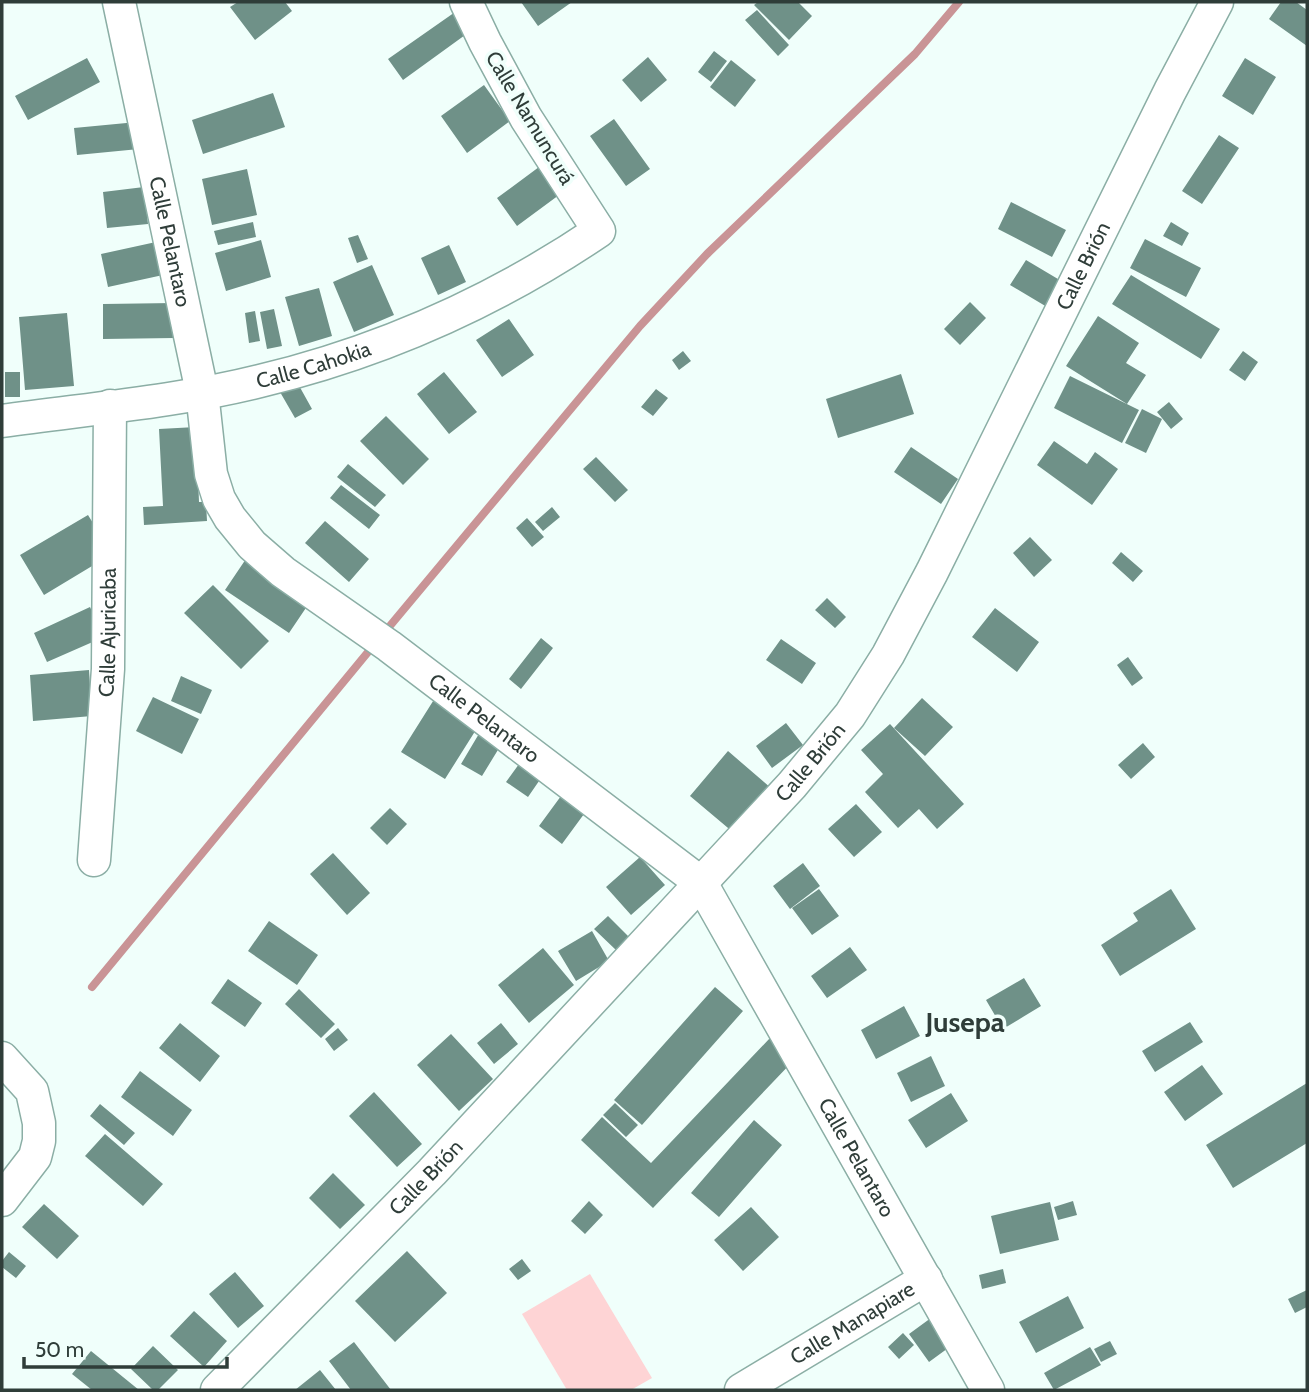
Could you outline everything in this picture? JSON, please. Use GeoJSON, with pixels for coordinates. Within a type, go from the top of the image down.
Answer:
{"type":"FeatureCollection","features":[{"type":"Feature","properties":{"kind":"street","name":"Calle Pelantaro"},"geometry":{"type":"LineString","coordinates":[[119,2],[202,392],[211,474],[219,499],[230,518],[253,545],[283,572],[389,646],[701,883],[988,1390]]}},
{"type":"Feature","properties":{"kind":"street","name":"Calle Namuncurá"},"geometry":{"type":"LineString","coordinates":[[466,2],[526,118],[599,231]]}},
{"type":"Feature","properties":{"kind":"street","name":"Calle Brión"},"geometry":{"type":"LineString","coordinates":[[217,1390],[432,1172],[792,785],[850,715],[888,655],[932,572],[1170,91],[1217,2]]}},
{"type":"Feature","properties":{"kind":"street","name":"Calle Cahokia"},"geometry":{"type":"LineString","coordinates":[[2,421],[259,382],[334,361],[483,301],[539,270],[599,231]]}},
{"type":"Feature","properties":{"kind":"street","name":"Calle Ajuricaba"},"geometry":{"type":"LineString","coordinates":[[94,860],[108,669],[110,406]]}},
{"type":"Feature","properties":{"kind":"street"},"geometry":{"type":"LineString","coordinates":[[2,1058],[32,1091],[39,1123],[39,1141],[35,1157],[2,1200]]}},
{"type":"Feature","properties":{"kind":"street","name":"Calle Manapiare"},"geometry":{"type":"LineString","coordinates":[[741,1390],[926,1279]]}},
{"type":"Feature","properties":{"kind":"shaded area"},"geometry":{"type":"Polygon","coordinates":[[[590,1274],[652,1378],[631,1390],[567,1390],[522,1314],[590,1274]]]}},
{"type":"Feature","properties":{"kind":"building"},"geometry":{"type":"Polygon","coordinates":[[[238,2],[285,2],[292,11],[255,40],[230,7],[238,2]]]}},
{"type":"Feature","properties":{"kind":"building"},"geometry":{"type":"Polygon","coordinates":[[[521,2],[572,2],[538,26],[521,2]]]}},
{"type":"Feature","properties":{"kind":"building"},"geometry":{"type":"Polygon","coordinates":[[[758,2],[798,2],[812,16],[789,40],[754,5],[758,2]]]}},
{"type":"Feature","properties":{"kind":"building"},"geometry":{"type":"Polygon","coordinates":[[[1281,2],[1296,2],[1307,10],[1307,46],[1269,19],[1281,2]]]}},
{"type":"Feature","properties":{"kind":"building"},"geometry":{"type":"Polygon","coordinates":[[[458,10],[472,30],[403,80],[388,59],[458,10]]]}},
{"type":"Feature","properties":{"kind":"building"},"geometry":{"type":"Polygon","coordinates":[[[757,10],[789,45],[778,56],[745,20],[757,10]]]}},
{"type":"Feature","properties":{"kind":"building"},"geometry":{"type":"Polygon","coordinates":[[[714,51],[727,61],[711,82],[698,72],[714,51]]]}},
{"type":"Feature","properties":{"kind":"building"},"geometry":{"type":"Polygon","coordinates":[[[648,57],[667,80],[641,102],[622,80],[648,57]]]}},
{"type":"Feature","properties":{"kind":"building"},"geometry":{"type":"Polygon","coordinates":[[[87,58],[100,82],[28,120],[15,96],[87,58]]]}},
{"type":"Feature","properties":{"kind":"building"},"geometry":{"type":"Polygon","coordinates":[[[1245,58],[1276,77],[1253,115],[1222,96],[1245,58]]]}},
{"type":"Feature","properties":{"kind":"building"},"geometry":{"type":"Polygon","coordinates":[[[731,60],[756,80],[735,107],[710,87],[731,60]]]}},
{"type":"Feature","properties":{"kind":"building"},"geometry":{"type":"Polygon","coordinates":[[[484,85],[510,121],[467,153],[441,116],[484,85]]]}},
{"type":"Feature","properties":{"kind":"building"},"geometry":{"type":"Polygon","coordinates":[[[273,93],[285,127],[203,154],[192,120],[273,93]]]}},
{"type":"Feature","properties":{"kind":"building"},"geometry":{"type":"Polygon","coordinates":[[[614,119],[650,169],[626,186],[590,136],[614,119]]]}},
{"type":"Feature","properties":{"kind":"building"},"geometry":{"type":"Polygon","coordinates":[[[137,122],[139,149],[77,155],[74,128],[137,122]]]}},
{"type":"Feature","properties":{"kind":"building"},"geometry":{"type":"Polygon","coordinates":[[[1219,135],[1239,148],[1202,204],[1182,191],[1219,135]]]}},
{"type":"Feature","properties":{"kind":"building"},"geometry":{"type":"Polygon","coordinates":[[[539,167],[559,195],[517,226],[497,198],[539,167]]]}},
{"type":"Feature","properties":{"kind":"building"},"geometry":{"type":"Polygon","coordinates":[[[247,169],[257,215],[212,225],[202,179],[247,169]]]}},
{"type":"Feature","properties":{"kind":"building"},"geometry":{"type":"Polygon","coordinates":[[[144,187],[148,224],[107,228],[103,192],[144,187]]]}},
{"type":"Feature","properties":{"kind":"building"},"geometry":{"type":"Polygon","coordinates":[[[1011,202],[1066,230],[1052,257],[998,229],[1011,202]]]}},
{"type":"Feature","properties":{"kind":"building"},"geometry":{"type":"Polygon","coordinates":[[[253,222],[256,237],[218,245],[214,231],[253,222]]]}},
{"type":"Feature","properties":{"kind":"building"},"geometry":{"type":"Polygon","coordinates":[[[1171,222],[1189,233],[1182,246],[1163,236],[1171,222]]]}},
{"type":"Feature","properties":{"kind":"building"},"geometry":{"type":"Polygon","coordinates":[[[358,235],[368,259],[357,263],[348,238],[358,235]]]}},
{"type":"Feature","properties":{"kind":"building"},"geometry":{"type":"Polygon","coordinates":[[[1145,239],[1201,268],[1186,297],[1130,268],[1145,239]]]}},
{"type":"Feature","properties":{"kind":"building"},"geometry":{"type":"Polygon","coordinates":[[[261,240],[271,277],[226,291],[215,253],[261,240]]]}},
{"type":"Feature","properties":{"kind":"building"},"geometry":{"type":"Polygon","coordinates":[[[156,242],[163,275],[108,287],[101,254],[156,242]]]}},
{"type":"Feature","properties":{"kind":"building"},"geometry":{"type":"Polygon","coordinates":[[[449,245],[466,282],[438,295],[421,258],[449,245]]]}},
{"type":"Feature","properties":{"kind":"building"},"geometry":{"type":"Polygon","coordinates":[[[1026,260],[1063,282],[1047,307],[1010,285],[1026,260]]]}},
{"type":"Feature","properties":{"kind":"building"},"geometry":{"type":"Polygon","coordinates":[[[372,265],[394,315],[354,332],[333,282],[372,265]]]}},
{"type":"Feature","properties":{"kind":"building"},"geometry":{"type":"Polygon","coordinates":[[[1131,275],[1220,329],[1201,359],[1112,304],[1131,275]]]}},
{"type":"Feature","properties":{"kind":"building"},"geometry":{"type":"Polygon","coordinates":[[[319,288],[332,336],[299,346],[285,297],[319,288]]]}},
{"type":"Feature","properties":{"kind":"building"},"geometry":{"type":"Polygon","coordinates":[[[970,302],[986,318],[960,345],[944,329],[970,302]]]}},
{"type":"Feature","properties":{"kind":"building"},"geometry":{"type":"Polygon","coordinates":[[[174,303],[174,338],[103,339],[103,304],[174,303]]]}},
{"type":"Feature","properties":{"kind":"building"},"geometry":{"type":"Polygon","coordinates":[[[274,309],[282,346],[267,349],[260,312],[274,309]]]}},
{"type":"Feature","properties":{"kind":"building"},"geometry":{"type":"Polygon","coordinates":[[[255,311],[260,341],[249,343],[245,313],[255,311]]]}},
{"type":"Feature","properties":{"kind":"building"},"geometry":{"type":"Polygon","coordinates":[[[67,313],[74,386],[25,390],[19,317],[67,313]]]}},
{"type":"Feature","properties":{"kind":"building"},"geometry":{"type":"Polygon","coordinates":[[[1098,316],[1139,343],[1126,363],[1146,375],[1127,404],[1066,366],[1098,316]]]}},
{"type":"Feature","properties":{"kind":"building"},"geometry":{"type":"Polygon","coordinates":[[[509,319],[534,355],[502,377],[476,340],[509,319]]]}},
{"type":"Feature","properties":{"kind":"building"},"geometry":{"type":"Polygon","coordinates":[[[683,351],[691,361],[679,370],[672,360],[683,351]]]}},
{"type":"Feature","properties":{"kind":"building"},"geometry":{"type":"Polygon","coordinates":[[[1243,351],[1258,362],[1245,381],[1229,370],[1243,351]]]}},
{"type":"Feature","properties":{"kind":"building"},"geometry":{"type":"Polygon","coordinates":[[[5,372],[20,372],[20,397],[5,397],[5,372]]]}},
{"type":"Feature","properties":{"kind":"building"},"geometry":{"type":"Polygon","coordinates":[[[444,372],[477,412],[449,434],[417,394],[444,372]]]}},
{"type":"Feature","properties":{"kind":"building"},"geometry":{"type":"Polygon","coordinates":[[[901,374],[914,414],[838,438],[826,399],[901,374]]]}},
{"type":"Feature","properties":{"kind":"building"},"geometry":{"type":"Polygon","coordinates":[[[1070,376],[1139,410],[1122,443],[1054,408],[1070,376]]]}},
{"type":"Feature","properties":{"kind":"building"},"geometry":{"type":"Polygon","coordinates":[[[297,382],[312,409],[295,418],[280,392],[297,382]]]}},
{"type":"Feature","properties":{"kind":"building"},"geometry":{"type":"Polygon","coordinates":[[[656,389],[668,398],[653,416],[641,407],[656,389]]]}},
{"type":"Feature","properties":{"kind":"building"},"geometry":{"type":"Polygon","coordinates":[[[1169,402],[1183,419],[1171,429],[1157,412],[1169,402]]]}},
{"type":"Feature","properties":{"kind":"building"},"geometry":{"type":"Polygon","coordinates":[[[1142,409],[1162,419],[1146,453],[1125,443],[1142,409]]]}},
{"type":"Feature","properties":{"kind":"building"},"geometry":{"type":"Polygon","coordinates":[[[386,416],[429,459],[403,485],[360,441],[386,416]]]}},
{"type":"Feature","properties":{"kind":"building"},"geometry":{"type":"Polygon","coordinates":[[[196,427],[199,502],[206,502],[207,521],[144,525],[143,507],[163,506],[159,429],[196,427]]]}},
{"type":"Feature","properties":{"kind":"building"},"geometry":{"type":"Polygon","coordinates":[[[1054,441],[1087,464],[1095,452],[1118,469],[1092,505],[1037,465],[1054,441]]]}},
{"type":"Feature","properties":{"kind":"building"},"geometry":{"type":"Polygon","coordinates":[[[911,447],[958,479],[941,504],[894,472],[911,447]]]}},
{"type":"Feature","properties":{"kind":"building"},"geometry":{"type":"Polygon","coordinates":[[[596,457],[628,490],[615,502],[583,469],[596,457]]]}},
{"type":"Feature","properties":{"kind":"building"},"geometry":{"type":"Polygon","coordinates":[[[348,464],[386,495],[375,507],[337,477],[348,464]]]}},
{"type":"Feature","properties":{"kind":"building"},"geometry":{"type":"Polygon","coordinates":[[[341,485],[380,515],[369,529],[330,498],[341,485]]]}},
{"type":"Feature","properties":{"kind":"building"},"geometry":{"type":"Polygon","coordinates":[[[552,507],[560,517],[543,531],[535,522],[552,507]]]}},
{"type":"Feature","properties":{"kind":"building"},"geometry":{"type":"Polygon","coordinates":[[[88,515],[112,554],[44,595],[20,555],[88,515]]]}},
{"type":"Feature","properties":{"kind":"building"},"geometry":{"type":"Polygon","coordinates":[[[527,518],[544,537],[532,547],[516,528],[527,518]]]}},
{"type":"Feature","properties":{"kind":"building"},"geometry":{"type":"Polygon","coordinates":[[[325,521],[369,559],[349,582],[305,543],[325,521]]]}},
{"type":"Feature","properties":{"kind":"building"},"geometry":{"type":"Polygon","coordinates":[[[1030,537],[1052,560],[1034,577],[1013,553],[1030,537]]]}},
{"type":"Feature","properties":{"kind":"building"},"geometry":{"type":"Polygon","coordinates":[[[254,547],[318,590],[289,633],[225,590],[254,547]]]}},
{"type":"Feature","properties":{"kind":"building"},"geometry":{"type":"Polygon","coordinates":[[[1121,552],[1143,571],[1133,582],[1112,563],[1121,552]]]}},
{"type":"Feature","properties":{"kind":"building"},"geometry":{"type":"Polygon","coordinates":[[[213,585],[269,641],[241,669],[184,613],[213,585]]]}},
{"type":"Feature","properties":{"kind":"building"},"geometry":{"type":"Polygon","coordinates":[[[827,598],[846,617],[835,628],[815,610],[827,598]]]}},
{"type":"Feature","properties":{"kind":"building"},"geometry":{"type":"Polygon","coordinates":[[[90,607],[104,637],[47,662],[34,633],[90,607]]]}},
{"type":"Feature","properties":{"kind":"building"},"geometry":{"type":"Polygon","coordinates":[[[995,608],[1039,642],[1017,672],[972,637],[995,608]]]}},
{"type":"Feature","properties":{"kind":"building"},"geometry":{"type":"Polygon","coordinates":[[[541,638],[553,648],[521,689],[509,679],[541,638]]]}},
{"type":"Feature","properties":{"kind":"building"},"geometry":{"type":"Polygon","coordinates":[[[781,639],[816,663],[802,684],[766,660],[781,639]]]}},
{"type":"Feature","properties":{"kind":"building"},"geometry":{"type":"Polygon","coordinates":[[[1128,657],[1143,678],[1132,686],[1117,665],[1128,657]]]}},
{"type":"Feature","properties":{"kind":"building"},"geometry":{"type":"Polygon","coordinates":[[[89,670],[92,716],[33,721],[30,675],[89,670]]]}},
{"type":"Feature","properties":{"kind":"building"},"geometry":{"type":"Polygon","coordinates":[[[181,676],[212,690],[201,714],[171,701],[181,676]]]}},
{"type":"Feature","properties":{"kind":"building"},"geometry":{"type":"Polygon","coordinates":[[[153,697],[199,719],[182,754],[136,731],[153,697]]]}},
{"type":"Feature","properties":{"kind":"building"},"geometry":{"type":"Polygon","coordinates":[[[435,698],[479,725],[445,779],[401,752],[435,698]]]}},
{"type":"Feature","properties":{"kind":"building"},"geometry":{"type":"Polygon","coordinates":[[[922,698],[953,727],[925,756],[894,728],[922,698]]]}},
{"type":"Feature","properties":{"kind":"building"},"geometry":{"type":"Polygon","coordinates":[[[786,723],[803,745],[772,768],[756,746],[786,723]]]}},
{"type":"Feature","properties":{"kind":"building"},"geometry":{"type":"Polygon","coordinates":[[[890,724],[964,804],[937,829],[919,809],[898,828],[865,792],[883,774],[861,750],[890,724]]]}},
{"type":"Feature","properties":{"kind":"building"},"geometry":{"type":"Polygon","coordinates":[[[483,727],[504,740],[482,776],[461,764],[483,727]]]}},
{"type":"Feature","properties":{"kind":"building"},"geometry":{"type":"Polygon","coordinates":[[[1143,743],[1155,757],[1131,779],[1118,765],[1143,743]]]}},
{"type":"Feature","properties":{"kind":"building"},"geometry":{"type":"Polygon","coordinates":[[[728,751],[772,789],[734,833],[690,796],[728,751]]]}},
{"type":"Feature","properties":{"kind":"building"},"geometry":{"type":"Polygon","coordinates":[[[527,753],[548,768],[528,797],[506,782],[527,753]]]}},
{"type":"Feature","properties":{"kind":"building"},"geometry":{"type":"Polygon","coordinates":[[[561,796],[584,814],[562,844],[539,826],[561,796]]]}},
{"type":"Feature","properties":{"kind":"building"},"geometry":{"type":"Polygon","coordinates":[[[856,804],[882,832],[854,857],[828,829],[856,804]]]}},
{"type":"Feature","properties":{"kind":"building"},"geometry":{"type":"Polygon","coordinates":[[[390,808],[407,824],[387,845],[370,828],[390,808]]]}},
{"type":"Feature","properties":{"kind":"building"},"geometry":{"type":"Polygon","coordinates":[[[333,853],[370,893],[347,915],[310,874],[333,853]]]}},
{"type":"Feature","properties":{"kind":"building"},"geometry":{"type":"Polygon","coordinates":[[[640,857],[665,885],[631,915],[606,887],[640,857]]]}},
{"type":"Feature","properties":{"kind":"building"},"geometry":{"type":"Polygon","coordinates":[[[803,863],[820,886],[790,909],[773,886],[803,863]]]}},
{"type":"Feature","properties":{"kind":"building"},"geometry":{"type":"Polygon","coordinates":[[[819,889],[839,916],[812,935],[792,908],[819,889]]]}},
{"type":"Feature","properties":{"kind":"building"},"geometry":{"type":"Polygon","coordinates":[[[1171,889],[1196,929],[1120,976],[1101,945],[1138,921],[1133,913],[1171,889]]]}},
{"type":"Feature","properties":{"kind":"building"},"geometry":{"type":"Polygon","coordinates":[[[608,916],[630,938],[617,951],[594,929],[608,916]]]}},
{"type":"Feature","properties":{"kind":"building"},"geometry":{"type":"Polygon","coordinates":[[[269,921],[318,955],[297,985],[248,951],[269,921]]]}},
{"type":"Feature","properties":{"kind":"building"},"geometry":{"type":"Polygon","coordinates":[[[592,931],[609,961],[576,981],[558,951],[592,931]]]}},
{"type":"Feature","properties":{"kind":"building"},"geometry":{"type":"Polygon","coordinates":[[[850,947],[867,970],[827,998],[811,976],[850,947]]]}},
{"type":"Feature","properties":{"kind":"building"},"geometry":{"type":"Polygon","coordinates":[[[543,948],[574,985],[529,1023],[498,985],[543,948]]]}},
{"type":"Feature","properties":{"kind":"building"},"geometry":{"type":"Polygon","coordinates":[[[1024,978],[1041,1006],[1003,1029],[986,1000],[1024,978]]]}},
{"type":"Feature","properties":{"kind":"building"},"geometry":{"type":"Polygon","coordinates":[[[228,979],[262,1003],[245,1027],[211,1003],[228,979]]]}},
{"type":"Feature","properties":{"kind":"building"},"geometry":{"type":"Polygon","coordinates":[[[715,987],[743,1011],[642,1125],[614,1100],[715,987]]]}},
{"type":"Feature","properties":{"kind":"building"},"geometry":{"type":"Polygon","coordinates":[[[299,989],[335,1024],[321,1038],[285,1004],[299,989]]]}},
{"type":"Feature","properties":{"kind":"building"},"geometry":{"type":"Polygon","coordinates":[[[904,1006],[920,1036],[876,1059],[861,1030],[904,1006]]]}},
{"type":"Feature","properties":{"kind":"building"},"geometry":{"type":"Polygon","coordinates":[[[1190,1022],[1203,1042],[1155,1072],[1142,1051],[1190,1022]]]}},
{"type":"Feature","properties":{"kind":"building"},"geometry":{"type":"Polygon","coordinates":[[[180,1023],[220,1056],[200,1082],[159,1048],[180,1023]]]}},
{"type":"Feature","properties":{"kind":"building"},"geometry":{"type":"Polygon","coordinates":[[[501,1023],[518,1044],[494,1064],[477,1043],[501,1023]]]}},
{"type":"Feature","properties":{"kind":"building"},"geometry":{"type":"Polygon","coordinates":[[[338,1028],[348,1040],[334,1051],[325,1039],[338,1028]]]}},
{"type":"Feature","properties":{"kind":"building"},"geometry":{"type":"Polygon","coordinates":[[[451,1034],[493,1079],[459,1111],[417,1065],[451,1034]]]}},
{"type":"Feature","properties":{"kind":"building"},"geometry":{"type":"Polygon","coordinates":[[[770,1038],[794,1060],[653,1208],[581,1140],[602,1117],[651,1163],[770,1038]]]}},
{"type":"Feature","properties":{"kind":"building"},"geometry":{"type":"Polygon","coordinates":[[[931,1056],[945,1086],[911,1102],[897,1073],[931,1056]]]}},
{"type":"Feature","properties":{"kind":"building"},"geometry":{"type":"Polygon","coordinates":[[[1202,1065],[1223,1094],[1185,1121],[1164,1092],[1202,1065]]]}},
{"type":"Feature","properties":{"kind":"building"},"geometry":{"type":"Polygon","coordinates":[[[140,1071],[192,1110],[173,1136],[121,1097],[140,1071]]]}},
{"type":"Feature","properties":{"kind":"building"},"geometry":{"type":"Polygon","coordinates":[[[1307,1083],[1307,1143],[1233,1188],[1206,1145],[1307,1083]]]}},
{"type":"Feature","properties":{"kind":"building"},"geometry":{"type":"Polygon","coordinates":[[[374,1092],[422,1144],[397,1167],[349,1116],[374,1092]]]}},
{"type":"Feature","properties":{"kind":"building"},"geometry":{"type":"Polygon","coordinates":[[[951,1093],[968,1121],[926,1148],[908,1120],[951,1093]]]}},
{"type":"Feature","properties":{"kind":"building"},"geometry":{"type":"Polygon","coordinates":[[[615,1103],[638,1125],[626,1137],[603,1115],[615,1103]]]}},
{"type":"Feature","properties":{"kind":"building"},"geometry":{"type":"Polygon","coordinates":[[[100,1104],[135,1133],[124,1145],[90,1116],[100,1104]]]}},
{"type":"Feature","properties":{"kind":"building"},"geometry":{"type":"Polygon","coordinates":[[[754,1120],[782,1145],[719,1217],[691,1193],[754,1120]]]}},
{"type":"Feature","properties":{"kind":"building"},"geometry":{"type":"Polygon","coordinates":[[[105,1134],[163,1184],[143,1206],[85,1156],[105,1134]]]}},
{"type":"Feature","properties":{"kind":"building"},"geometry":{"type":"Polygon","coordinates":[[[333,1173],[365,1205],[340,1229],[309,1198],[333,1173]]]}},
{"type":"Feature","properties":{"kind":"building"},"geometry":{"type":"Polygon","coordinates":[[[589,1201],[603,1215],[585,1234],[571,1221],[589,1201]]]}},
{"type":"Feature","properties":{"kind":"building"},"geometry":{"type":"Polygon","coordinates":[[[1073,1201],[1077,1215],[1058,1220],[1054,1207],[1073,1201]]]}},
{"type":"Feature","properties":{"kind":"building"},"geometry":{"type":"Polygon","coordinates":[[[1050,1202],[1059,1240],[1000,1254],[991,1216],[1050,1202]]]}},
{"type":"Feature","properties":{"kind":"building"},"geometry":{"type":"Polygon","coordinates":[[[44,1204],[79,1236],[57,1259],[22,1227],[44,1204]]]}},
{"type":"Feature","properties":{"kind":"building"},"geometry":{"type":"Polygon","coordinates":[[[751,1207],[779,1237],[743,1271],[714,1240],[751,1207]]]}},
{"type":"Feature","properties":{"kind":"building"},"geometry":{"type":"Polygon","coordinates":[[[407,1251],[447,1293],[395,1342],[355,1301],[407,1251]]]}},
{"type":"Feature","properties":{"kind":"building"},"geometry":{"type":"Polygon","coordinates":[[[9,1252],[26,1266],[16,1278],[2,1267],[2,1261],[9,1252]]]}},
{"type":"Feature","properties":{"kind":"building"},"geometry":{"type":"Polygon","coordinates":[[[522,1259],[531,1271],[518,1280],[509,1269],[522,1259]]]}},
{"type":"Feature","properties":{"kind":"building"},"geometry":{"type":"Polygon","coordinates":[[[1003,1269],[1006,1283],[982,1289],[979,1275],[1003,1269]]]}},
{"type":"Feature","properties":{"kind":"building"},"geometry":{"type":"Polygon","coordinates":[[[235,1272],[264,1306],[238,1328],[209,1294],[235,1272]]]}},
{"type":"Feature","properties":{"kind":"building"},"geometry":{"type":"Polygon","coordinates":[[[1307,1290],[1307,1307],[1295,1313],[1288,1299],[1307,1290]]]}},
{"type":"Feature","properties":{"kind":"building"},"geometry":{"type":"Polygon","coordinates":[[[1068,1296],[1084,1328],[1036,1353],[1019,1322],[1068,1296]]]}},
{"type":"Feature","properties":{"kind":"building"},"geometry":{"type":"Polygon","coordinates":[[[194,1311],[227,1341],[204,1367],[170,1336],[194,1311]]]}},
{"type":"Feature","properties":{"kind":"building"},"geometry":{"type":"Polygon","coordinates":[[[935,1315],[955,1343],[929,1362],[909,1334],[935,1315]]]}},
{"type":"Feature","properties":{"kind":"building"},"geometry":{"type":"Polygon","coordinates":[[[903,1333],[914,1345],[899,1359],[888,1347],[903,1333]]]}},
{"type":"Feature","properties":{"kind":"building"},"geometry":{"type":"Polygon","coordinates":[[[1110,1341],[1117,1354],[1101,1362],[1094,1349],[1110,1341]]]}},
{"type":"Feature","properties":{"kind":"building"},"geometry":{"type":"Polygon","coordinates":[[[354,1342],[391,1390],[351,1390],[329,1361],[354,1342]]]}},
{"type":"Feature","properties":{"kind":"building"},"geometry":{"type":"Polygon","coordinates":[[[153,1346],[178,1370],[158,1390],[153,1390],[131,1369],[153,1346]]]}},
{"type":"Feature","properties":{"kind":"building"},"geometry":{"type":"Polygon","coordinates":[[[1090,1347],[1101,1365],[1054,1390],[1044,1373],[1090,1347]]]}},
{"type":"Feature","properties":{"kind":"building"},"geometry":{"type":"Polygon","coordinates":[[[91,1351],[139,1390],[92,1390],[72,1374],[91,1351]]]}},
{"type":"Feature","properties":{"kind":"building"},"geometry":{"type":"Polygon","coordinates":[[[320,1370],[336,1390],[295,1390],[320,1370]]]}},
{"type":"Feature","properties":{"kind":"waterway"},"geometry":{"type":"LineString","coordinates":[[389,627],[640,326],[707,254],[915,54],[959,2]]}},
{"type":"Feature","properties":{"kind":"waterway"},"geometry":{"type":"LineString","coordinates":[[92,987],[373,646]]}},
{"type":"Feature","properties":{"kind":"district","name":"Jusepa"},"geometry":{"type":"Point","coordinates":[965,1022]}}]}
